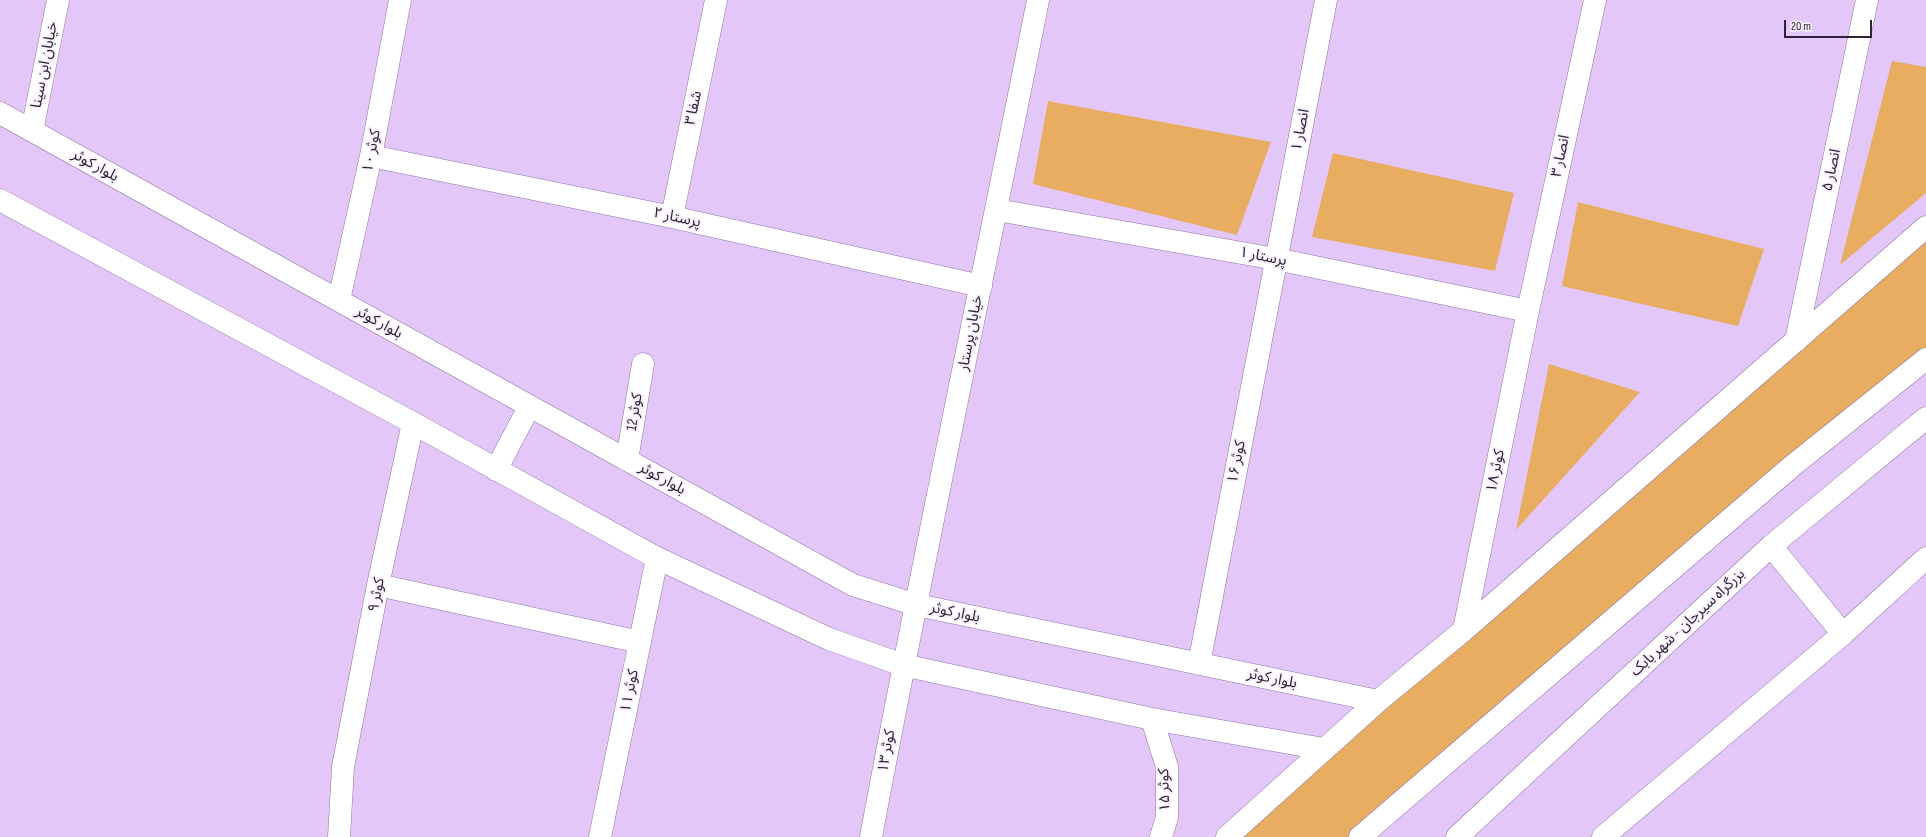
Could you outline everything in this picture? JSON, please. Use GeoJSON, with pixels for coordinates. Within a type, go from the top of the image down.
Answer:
{"type":"FeatureCollection","features":[{"type":"Feature","properties":{"kind":"main road","name":"خیابان ابن سینا"},"geometry":{"type":"LineString","coordinates":[[32,131],[58,0]]}},
{"type":"Feature","properties":{"kind":"main road","name":"کوثر ۱۰"},"geometry":{"type":"LineString","coordinates":[[339,300],[371,156],[400,0]]}},
{"type":"Feature","properties":{"kind":"main road","name":"شفا ۳"},"geometry":{"type":"LineString","coordinates":[[672,217],[716,0]]}},
{"type":"Feature","properties":{"kind":"main road","name":"خیابان پرستار"},"geometry":{"type":"LineString","coordinates":[[903,665],[917,605],[1038,0]]}},
{"type":"Feature","properties":{"kind":"main road","name":"انصار ۱"},"geometry":{"type":"LineString","coordinates":[[1276,259],[1326,0]]}},
{"type":"Feature","properties":{"kind":"main road","name":"انصار ۳"},"geometry":{"type":"LineString","coordinates":[[1528,311],[1595,0]]}},
{"type":"Feature","properties":{"kind":"main road","name":"انصار ۵"},"geometry":{"type":"LineString","coordinates":[[1796,341],[1867,0]]}},
{"type":"Feature","properties":{"kind":"main road","name":"بلوار کوثر"},"geometry":{"type":"LineString","coordinates":[[0,113],[339,300],[529,408],[628,460],[853,585],[917,605],[1378,701]]}},
{"type":"Feature","properties":{"kind":"main road","name":"پرستار ۲"},"geometry":{"type":"LineString","coordinates":[[371,156],[672,217],[980,286]]}},
{"type":"Feature","properties":{"kind":"main road"},"geometry":{"type":"LineString","coordinates":[[0,200],[413,423],[657,558],[829,639],[903,665],[1152,720],[1324,749]]}},
{"type":"Feature","properties":{"kind":"main road","name":"پرستار ۱"},"geometry":{"type":"LineString","coordinates":[[997,210],[1276,259],[1528,311]]}},
{"type":"Feature","properties":{"kind":"main road"},"geometry":{"type":"LineString","coordinates":[[1227,837],[1378,701],[1464,630],[1926,227]]}},
{"type":"Feature","properties":{"kind":"main road","name":"کوثر ۱۶"},"geometry":{"type":"LineString","coordinates":[[1199,664],[1276,259]]}},
{"type":"Feature","properties":{"kind":"main road","name":"کوثر ۱۸"},"geometry":{"type":"LineString","coordinates":[[1464,630],[1528,311]]}},
{"type":"Feature","properties":{"kind":"main road"},"geometry":{"type":"LineString","coordinates":[[1360,837],[1791,467],[1926,359]]}},
{"type":"Feature","properties":{"kind":"main road","name":"کوثر 12"},"geometry":{"type":"LineString","coordinates":[[628,460],[643,364]]}},
{"type":"Feature","properties":{"kind":"main road"},"geometry":{"type":"LineString","coordinates":[[496,470],[529,408]]}},
{"type":"Feature","properties":{"kind":"main road","name":"بزرگراه سیرجان - شهر بابک"},"geometry":{"type":"LineString","coordinates":[[1457,837],[1771,546],[1926,418]]}},
{"type":"Feature","properties":{"kind":"main road","name":"کوثر ۹"},"geometry":{"type":"LineString","coordinates":[[345,836],[343,767],[378,585],[413,423]]}},
{"type":"Feature","properties":{"kind":"main road"},"geometry":{"type":"LineString","coordinates":[[1771,546],[1843,634]]}},
{"type":"Feature","properties":{"kind":"main road","name":"کوثر ۱۱"},"geometry":{"type":"LineString","coordinates":[[602,830],[657,558]]}},
{"type":"Feature","properties":{"kind":"main road"},"geometry":{"type":"LineString","coordinates":[[1603,837],[1843,634],[1926,558]]}},
{"type":"Feature","properties":{"kind":"main road"},"geometry":{"type":"LineString","coordinates":[[378,585],[640,642]]}},
{"type":"Feature","properties":{"kind":"main road","name":"کوثر ۱۳"},"geometry":{"type":"LineString","coordinates":[[871,837],[903,665]]}},
{"type":"Feature","properties":{"kind":"main road","name":"کوثر ۱۵"},"geometry":{"type":"LineString","coordinates":[[1152,720],[1167,768],[1167,817],[1161,837]]}},
{"type":"Feature","properties":{"kind":"shaded area"},"geometry":{"type":"Polygon","coordinates":[[[1892,61],[1926,67],[1926,193],[1840,265],[1892,61]]]}},
{"type":"Feature","properties":{"kind":"shaded area"},"geometry":{"type":"Polygon","coordinates":[[[1048,101],[1271,142],[1237,235],[1033,184],[1048,101]]]}},
{"type":"Feature","properties":{"kind":"shaded area"},"geometry":{"type":"Polygon","coordinates":[[[1333,153],[1514,193],[1495,271],[1312,237],[1333,153]]]}},
{"type":"Feature","properties":{"kind":"shaded area"},"geometry":{"type":"Polygon","coordinates":[[[1578,202],[1764,249],[1738,326],[1562,286],[1578,202]]]}},
{"type":"Feature","properties":{"kind":"shaded area"},"geometry":{"type":"Polygon","coordinates":[[[1926,227],[1926,360],[1359,837],[1223,837],[1926,227]]]}},
{"type":"Feature","properties":{"kind":"shaded area"},"geometry":{"type":"Polygon","coordinates":[[[1549,364],[1640,392],[1516,530],[1549,364]]]}}]}
